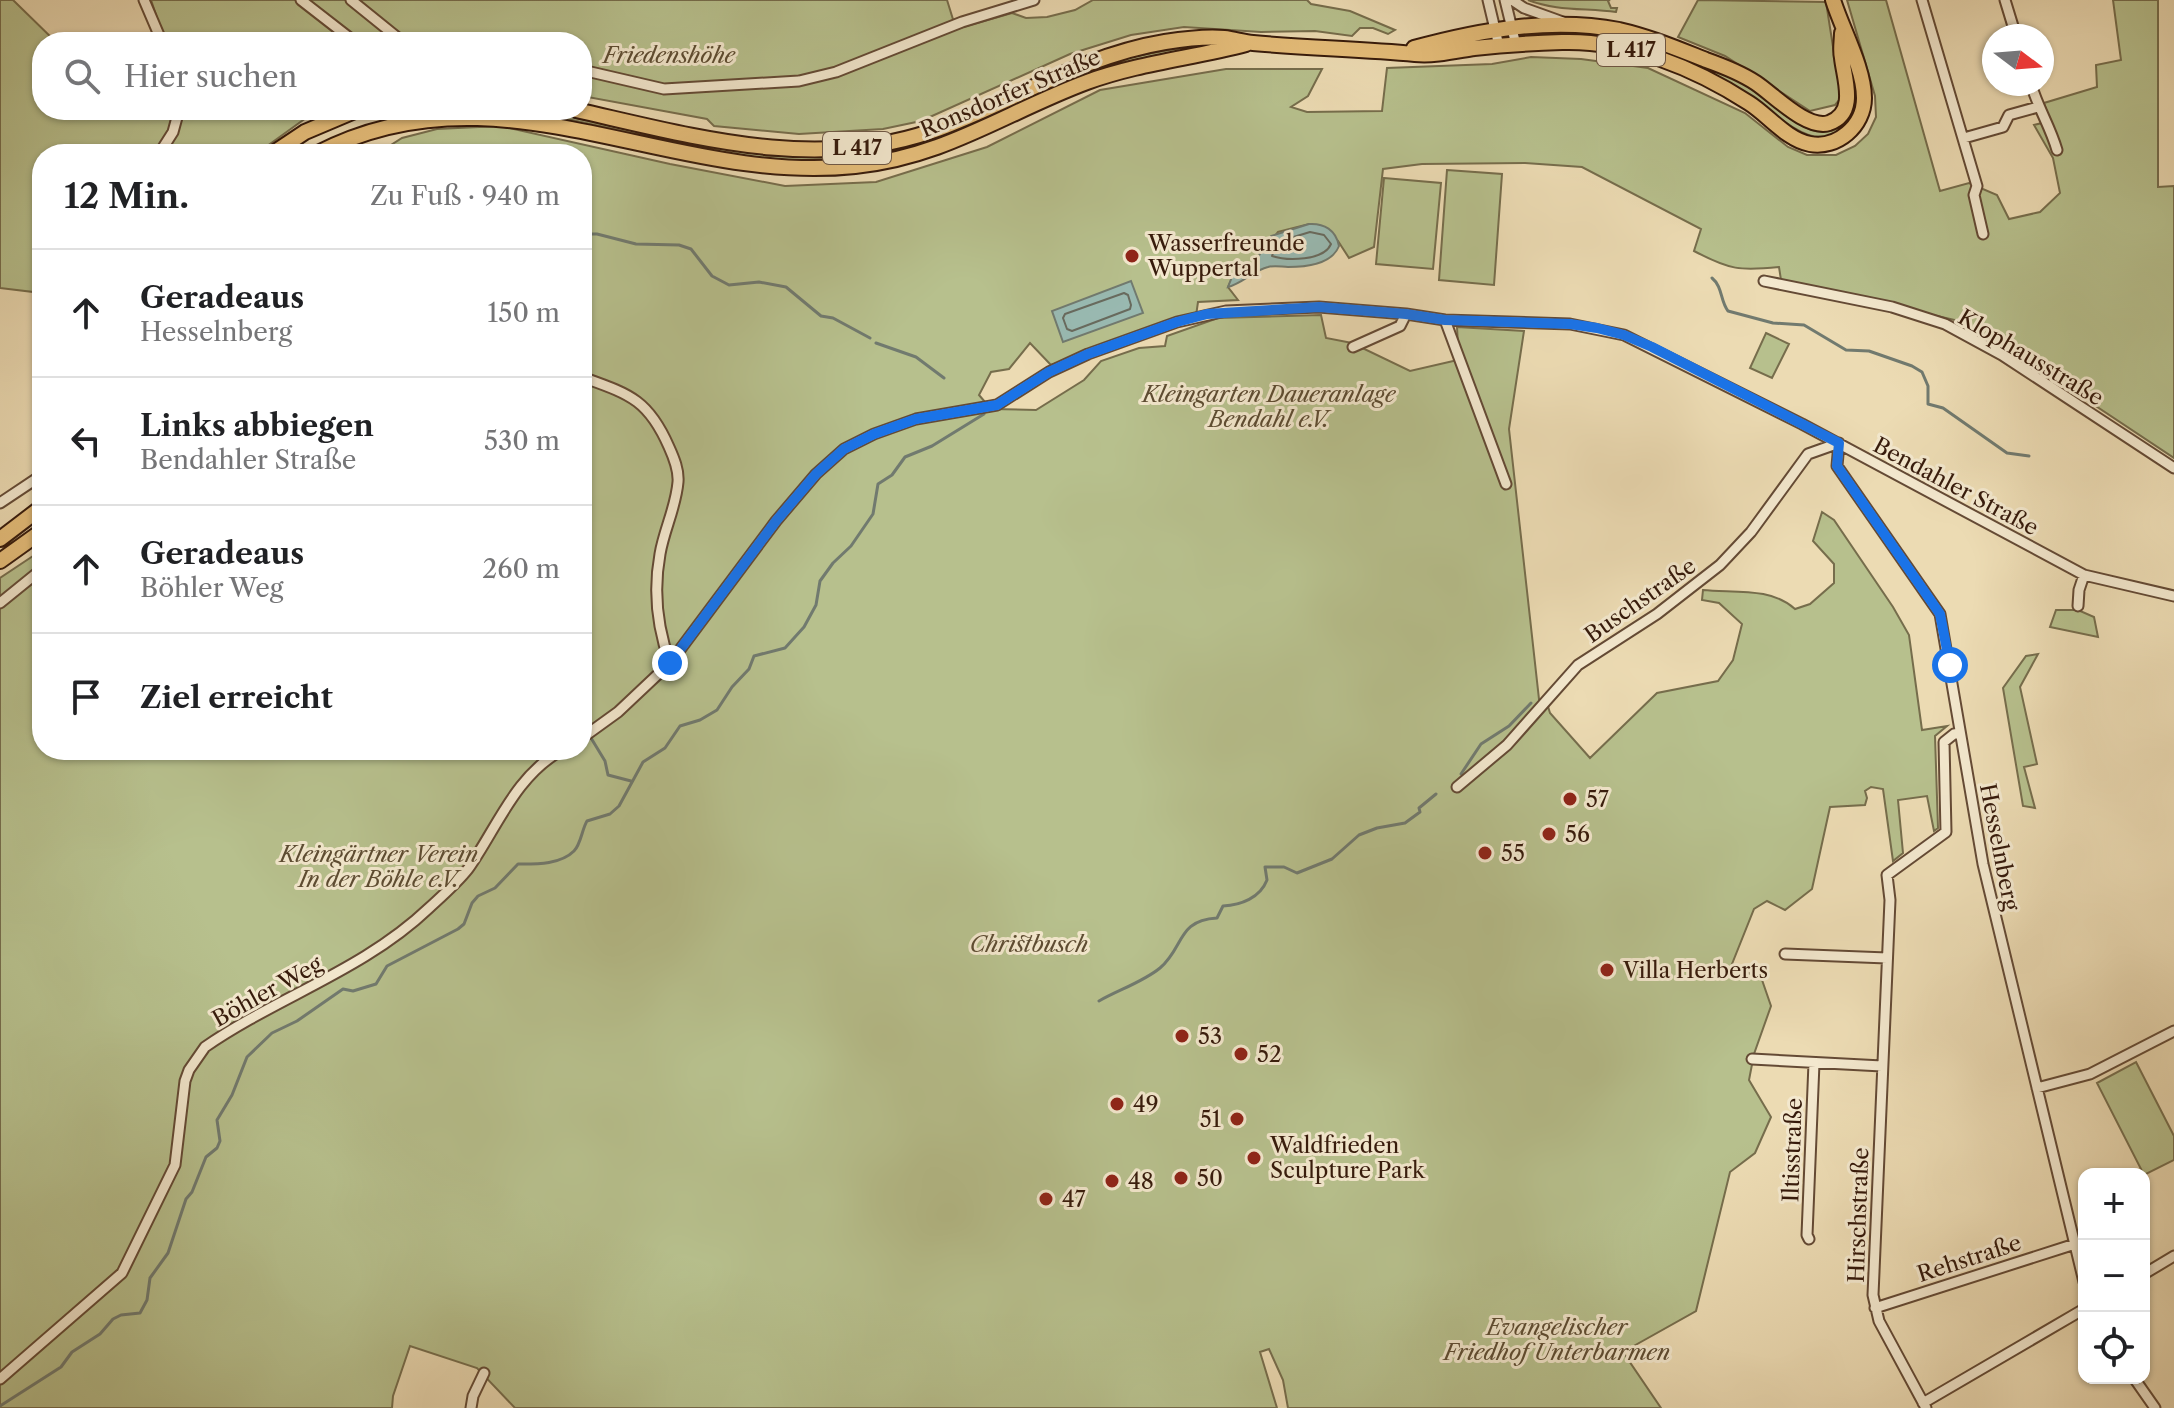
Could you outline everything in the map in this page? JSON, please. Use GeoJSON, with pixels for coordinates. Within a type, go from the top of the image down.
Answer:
{"type":"FeatureCollection","features":[{"type":"Feature","properties":{"kind":"main road","name":"Ronsdorfer Straße"},"geometry":{"type":"LineString","coordinates":[[592,114],[757,147],[821,150],[894,142],[928,132],[966,118],[1057,74],[1124,50],[1203,37],[1419,55],[1499,46],[1582,42],[1625,48],[1659,59],[1733,94],[1804,143],[1826,144],[1842,138],[1853,128],[1864,102],[1863,86],[1833,0]]}},
{"type":"Feature","properties":{"kind":"main road","name":"Ronsdorfer Straße"},"geometry":{"type":"LineString","coordinates":[[1401,52],[1513,28],[1567,24],[1622,31],[1670,45],[1736,72],[1796,113],[1823,124],[1837,118],[1848,102],[1841,55],[1842,29]]}},
{"type":"Feature","properties":{"kind":"main road","name":"Ronsdorfer Straße"},"geometry":{"type":"LineString","coordinates":[[522,120],[739,163],[790,168],[856,166],[920,154],[955,142],[1070,89],[1108,75],[1250,43]]}},
{"type":"Feature","properties":{"kind":"main road"},"geometry":{"type":"LineString","coordinates":[[287,144],[333,120]]}},
{"type":"Feature","properties":{"kind":"main road","name":"Ronsdorfer Straße"},"geometry":{"type":"LineString","coordinates":[[339,144],[398,120]]}},
{"type":"Feature","properties":{"kind":"main road"},"geometry":{"type":"LineString","coordinates":[[0,539],[32,515]]}},
{"type":"Feature","properties":{"kind":"main road"},"geometry":{"type":"LineString","coordinates":[[0,561],[32,538]]}},
{"type":"Feature","properties":{"kind":"street"},"geometry":{"type":"LineString","coordinates":[[144,0],[158,32]]}},
{"type":"Feature","properties":{"kind":"street"},"geometry":{"type":"LineString","coordinates":[[302,0],[342,32]]}},
{"type":"Feature","properties":{"kind":"street"},"geometry":{"type":"LineString","coordinates":[[351,0],[389,32]]}},
{"type":"Feature","properties":{"kind":"street"},"geometry":{"type":"LineString","coordinates":[[592,72],[664,89],[799,81],[836,72],[962,22],[1034,0]]}},
{"type":"Feature","properties":{"kind":"street"},"geometry":{"type":"LineString","coordinates":[[1488,0],[1499,46]]}},
{"type":"Feature","properties":{"kind":"street"},"geometry":{"type":"LineString","coordinates":[[1505,0],[1516,45]]}},
{"type":"Feature","properties":{"kind":"street"},"geometry":{"type":"LineString","coordinates":[[1512,0],[1524,8],[1567,24]]}},
{"type":"Feature","properties":{"kind":"street"},"geometry":{"type":"LineString","coordinates":[[1922,0],[1977,186],[1974,195],[1983,234]]}},
{"type":"Feature","properties":{"kind":"street"},"geometry":{"type":"LineString","coordinates":[[2005,0],[2012,24]]}},
{"type":"Feature","properties":{"kind":"street"},"geometry":{"type":"LineString","coordinates":[[2035,96],[2048,121],[2057,150]]}},
{"type":"Feature","properties":{"kind":"street"},"geometry":{"type":"LineString","coordinates":[[1964,138],[2003,127],[2009,115],[2038,107]]}},
{"type":"Feature","properties":{"kind":"street"},"geometry":{"type":"LineString","coordinates":[[165,144],[176,120]]}},
{"type":"Feature","properties":{"kind":"street","name":"Klophausstraße"},"geometry":{"type":"LineString","coordinates":[[1764,281],[1892,307],[1945,324],[2002,355],[2174,468]]}},
{"type":"Feature","properties":{"kind":"street","name":"Bendahler Straße"},"geometry":{"type":"LineString","coordinates":[[670,663],[776,521],[816,474],[844,449],[916,419],[997,405],[1049,372],[1088,354],[1177,322],[1207,314],[1319,307],[1445,320],[1570,324],[1624,335],[1839,443],[2084,575],[2174,596]]}},
{"type":"Feature","properties":{"kind":"street"},"geometry":{"type":"LineString","coordinates":[[1353,347],[1400,326],[1406,314]]}},
{"type":"Feature","properties":{"kind":"street"},"geometry":{"type":"LineString","coordinates":[[1445,320],[1506,484]]}},
{"type":"Feature","properties":{"kind":"street"},"geometry":{"type":"LineString","coordinates":[[592,381],[640,401],[659,424],[674,460],[678,480],[657,577],[659,634],[670,663],[618,712],[592,731]]}},
{"type":"Feature","properties":{"kind":"street","name":"Hesselnberg"},"geometry":{"type":"LineString","coordinates":[[1839,443],[1837,466],[1940,614],[1983,864],[2078,1257]]}},
{"type":"Feature","properties":{"kind":"street","name":"Buschstraße"},"geometry":{"type":"LineString","coordinates":[[1457,787],[1507,745],[1578,665],[1657,614],[1720,565],[1751,532],[1808,454],[1839,443]]}},
{"type":"Feature","properties":{"kind":"street"},"geometry":{"type":"LineString","coordinates":[[0,503],[32,482]]}},
{"type":"Feature","properties":{"kind":"street"},"geometry":{"type":"LineString","coordinates":[[2078,606],[2084,575]]}},
{"type":"Feature","properties":{"kind":"street"},"geometry":{"type":"LineString","coordinates":[[0,603],[32,577]]}},
{"type":"Feature","properties":{"kind":"street","name":"Hirschstraße"},"geometry":{"type":"LineString","coordinates":[[1924,1406],[1875,1308],[1873,1295],[1890,900],[1887,875],[1946,832],[1944,747],[1948,738],[1960,733]]}},
{"type":"Feature","properties":{"kind":"street","name":"Böhler Weg"},"geometry":{"type":"LineString","coordinates":[[0,1379],[122,1273],[175,1165],[185,1081],[205,1047],[387,944],[467,870],[519,788],[545,760]]}},
{"type":"Feature","properties":{"kind":"street"},"geometry":{"type":"LineString","coordinates":[[1785,954],[1887,958]]}},
{"type":"Feature","properties":{"kind":"street"},"geometry":{"type":"LineString","coordinates":[[2037,1088],[2090,1074],[2174,1031]]}},
{"type":"Feature","properties":{"kind":"street"},"geometry":{"type":"LineString","coordinates":[[1752,1059],[1882,1066]]}},
{"type":"Feature","properties":{"kind":"street","name":"Iltisstraße"},"geometry":{"type":"LineString","coordinates":[[1809,1239],[1814,1063]]}},
{"type":"Feature","properties":{"kind":"street","name":"Rehstraße"},"geometry":{"type":"LineString","coordinates":[[1875,1308],[2075,1244]]}},
{"type":"Feature","properties":{"kind":"street"},"geometry":{"type":"LineString","coordinates":[[2150,1270],[2174,1256]]}},
{"type":"Feature","properties":{"kind":"street"},"geometry":{"type":"LineString","coordinates":[[1924,1406],[2079,1312]]}},
{"type":"Feature","properties":{"kind":"street"},"geometry":{"type":"LineString","coordinates":[[471,1408],[484,1373]]}},
{"type":"Feature","properties":{"kind":"street"},"geometry":{"type":"LineString","coordinates":[[2138,1384],[2155,1408]]}},
{"type":"Feature","properties":{"kind":"green space"},"geometry":{"type":"Polygon","coordinates":[[[0,0],[13,0],[46,32],[32,32],[32,120],[303,120],[270,144],[32,144],[32,292],[0,288],[0,0]]]}},
{"type":"Feature","properties":{"kind":"green space","name":"Friedenshöhe"},"geometry":{"type":"Polygon","coordinates":[[[151,0],[947,0],[956,29],[1012,13],[1026,18],[1047,17],[1075,10],[1093,0],[1307,0],[1311,4],[1350,11],[1395,30],[1388,34],[1373,28],[1360,28],[1352,36],[1315,31],[1261,32],[1184,27],[1131,35],[1070,54],[921,121],[883,129],[799,134],[714,126],[707,119],[592,98],[592,32],[152,32],[160,27],[151,0]]]}},
{"type":"Feature","properties":{"kind":"green space"},"geometry":{"type":"Polygon","coordinates":[[[1528,0],[1610,0],[1611,8],[1617,8],[1616,12],[1571,9],[1528,0]]]}},
{"type":"Feature","properties":{"kind":"green space"},"geometry":{"type":"Polygon","coordinates":[[[1698,0],[1826,2],[1841,98],[1835,105],[1810,111],[1725,56],[1678,37],[1698,0]]]}},
{"type":"Feature","properties":{"kind":"green space","name":"Christbusch"},"geometry":{"type":"Polygon","coordinates":[[[1847,0],[1886,0],[1940,191],[1969,183],[1997,195],[2009,219],[2040,212],[2060,193],[2053,158],[2034,125],[2050,121],[2044,103],[2097,87],[2096,65],[2121,60],[2113,0],[2158,0],[2158,187],[2174,186],[2174,458],[2004,345],[1963,322],[1781,280],[1779,267],[1744,269],[1717,262],[1694,251],[1701,229],[1582,167],[1525,163],[1422,164],[1383,169],[1374,247],[1349,258],[1338,241],[1309,224],[1278,232],[1255,262],[1232,278],[1228,287],[1238,300],[1198,302],[1196,316],[1051,365],[1030,343],[1009,369],[991,372],[979,395],[991,409],[1036,410],[1084,380],[1101,361],[1139,348],[1165,346],[1167,336],[1218,318],[1321,315],[1326,338],[1352,343],[1410,371],[1462,359],[1457,327],[1524,331],[1509,429],[1539,699],[1546,700],[1550,713],[1590,758],[1657,693],[1718,681],[1733,660],[1742,624],[1719,603],[1702,600],[1703,590],[1764,594],[1795,609],[1810,604],[1834,583],[1834,564],[1813,541],[1822,512],[1834,520],[1893,607],[1909,635],[1922,730],[1947,726],[1935,736],[1938,828],[1934,831],[1927,796],[1898,800],[1903,853],[1893,861],[1883,789],[1871,787],[1865,791],[1865,805],[1830,807],[1812,889],[1785,910],[1767,901],[1754,909],[1732,964],[1762,980],[1771,1006],[1754,1054],[1749,1080],[1771,1117],[1755,1153],[1730,1172],[1696,1311],[1623,1352],[1661,1408],[1288,1408],[1283,1380],[1269,1349],[1260,1352],[1277,1408],[515,1408],[477,1368],[410,1346],[392,1408],[0,1408],[0,578],[32,557],[32,760],[592,760],[592,147],[785,186],[876,182],[987,147],[1100,90],[1226,69],[1322,69],[1308,96],[1291,107],[1307,112],[1382,111],[1387,68],[1492,64],[1531,57],[1581,59],[1648,68],[1745,113],[1788,147],[1807,155],[1836,155],[1855,146],[1868,134],[1876,117],[1875,96],[1847,0]]]}},
{"type":"Feature","properties":{"kind":"green space"},"geometry":{"type":"Polygon","coordinates":[[[1575,31],[1607,36],[1669,53],[1725,75],[1750,88],[1795,122],[1815,131],[1833,131],[1845,123],[1855,88],[1858,91],[1856,108],[1849,122],[1837,133],[1811,136],[1788,124],[1733,85],[1682,61],[1632,50],[1532,38],[1531,32],[1575,31]]]}},
{"type":"Feature","properties":{"kind":"green space"},"geometry":{"type":"Polygon","coordinates":[[[1196,45],[1207,46],[1100,70],[979,125],[933,142],[843,160],[753,158],[572,120],[584,120],[680,141],[771,156],[842,157],[913,145],[974,122],[1071,76],[1115,60],[1196,45]]]}},
{"type":"Feature","properties":{"kind":"green space","name":"Christbusch"},"geometry":{"type":"Polygon","coordinates":[[[500,126],[581,144],[393,144],[402,138],[437,129],[500,126]]]}},
{"type":"Feature","properties":{"kind":"green space"},"geometry":{"type":"Polygon","coordinates":[[[1447,170],[1502,174],[1494,285],[1439,280],[1447,170]]]}},
{"type":"Feature","properties":{"kind":"green space"},"geometry":{"type":"Polygon","coordinates":[[[1384,178],[1441,183],[1433,269],[1376,264],[1384,178]]]}},
{"type":"Feature","properties":{"kind":"green space"},"geometry":{"type":"Polygon","coordinates":[[[1766,333],[1789,344],[1772,378],[1750,368],[1766,333]]]}},
{"type":"Feature","properties":{"kind":"green space"},"geometry":{"type":"Polygon","coordinates":[[[2056,610],[2078,610],[2094,617],[2098,637],[2050,627],[2056,610]]]}},
{"type":"Feature","properties":{"kind":"green space"},"geometry":{"type":"Polygon","coordinates":[[[2038,654],[2020,687],[2037,764],[2024,767],[2035,808],[2023,806],[2003,688],[2026,656],[2038,654]]]}},
{"type":"Feature","properties":{"kind":"green space"},"geometry":{"type":"Polygon","coordinates":[[[2136,1062],[2174,1136],[2174,1160],[2150,1172],[2150,1168],[2140,1168],[2097,1083],[2136,1062]]]}},
{"type":"Feature","properties":{"kind":"water"},"geometry":{"type":"Polygon","coordinates":[[[1309,224],[1324,226],[1335,236],[1339,246],[1331,257],[1310,265],[1268,267],[1228,287],[1232,277],[1255,262],[1271,236],[1309,224]]]}},
{"type":"Feature","properties":{"kind":"water"},"geometry":{"type":"Polygon","coordinates":[[[1131,281],[1143,313],[1063,342],[1052,311],[1131,281]]]}},
{"type":"Feature","properties":{"kind":"waterway"},"geometry":{"type":"LineString","coordinates":[[592,234],[636,244],[679,245],[691,249],[712,276],[729,285],[759,282],[786,287],[821,316],[833,318],[870,338]]}},
{"type":"Feature","properties":{"kind":"waterway"},"geometry":{"type":"LineString","coordinates":[[1712,278],[1728,311],[1773,323],[1804,325],[1846,350],[1869,351],[1912,366],[1922,372],[1928,386],[1928,404],[1943,408],[2007,453],[2029,456]]}},
{"type":"Feature","properties":{"kind":"waterway"},"geometry":{"type":"LineString","coordinates":[[876,343],[916,357],[944,378]]}},
{"type":"Feature","properties":{"kind":"waterway"},"geometry":{"type":"LineString","coordinates":[[0,1406],[61,1367],[72,1352],[100,1334],[113,1319],[140,1313],[147,1300],[150,1278],[168,1253],[186,1199],[192,1192],[206,1157],[220,1141],[217,1120],[232,1095],[247,1057],[272,1033],[297,1021],[343,989],[353,991],[376,984],[387,966],[458,929],[464,924],[478,896],[495,888],[518,864],[555,861],[574,851],[587,821],[610,814],[619,806],[643,762],[665,748],[680,726],[700,720],[717,710],[749,669],[754,656],[785,648],[804,627],[816,605],[820,581],[851,546],[873,514],[878,484],[892,475],[905,457],[932,446],[984,414]]}},
{"type":"Feature","properties":{"kind":"waterway"},"geometry":{"type":"LineString","coordinates":[[1461,774],[1481,744],[1509,726],[1531,703]]}},
{"type":"Feature","properties":{"kind":"waterway"},"geometry":{"type":"LineString","coordinates":[[592,740],[605,761],[608,775],[631,781]]}},
{"type":"Feature","properties":{"kind":"waterway"},"geometry":{"type":"LineString","coordinates":[[1099,1001],[1160,968],[1182,936],[1195,924],[1217,918],[1223,906],[1243,902],[1260,892],[1267,880],[1265,867],[1284,867],[1297,873],[1332,859],[1359,835],[1405,823],[1436,794]]}},
{"type":"Feature","properties":{"kind":"place","name":"Wasserfreunde Wuppertal"},"geometry":{"type":"Point","coordinates":[1132,256]}},
{"type":"Feature","properties":{"kind":"place","name":"57"},"geometry":{"type":"Point","coordinates":[1570,799]}},
{"type":"Feature","properties":{"kind":"place","name":"56"},"geometry":{"type":"Point","coordinates":[1549,834]}},
{"type":"Feature","properties":{"kind":"place","name":"55"},"geometry":{"type":"Point","coordinates":[1485,853]}},
{"type":"Feature","properties":{"kind":"place","name":"Villa Herberts"},"geometry":{"type":"Point","coordinates":[1607,970]}},
{"type":"Feature","properties":{"kind":"place","name":"53"},"geometry":{"type":"Point","coordinates":[1182,1036]}},
{"type":"Feature","properties":{"kind":"place","name":"52"},"geometry":{"type":"Point","coordinates":[1241,1054]}},
{"type":"Feature","properties":{"kind":"place","name":"49"},"geometry":{"type":"Point","coordinates":[1117,1104]}},
{"type":"Feature","properties":{"kind":"place","name":"51"},"geometry":{"type":"Point","coordinates":[1237,1119]}},
{"type":"Feature","properties":{"kind":"place","name":"Waldfrieden Sculpture Park"},"geometry":{"type":"Point","coordinates":[1254,1158]}},
{"type":"Feature","properties":{"kind":"place","name":"50"},"geometry":{"type":"Point","coordinates":[1181,1178]}},
{"type":"Feature","properties":{"kind":"place","name":"48"},"geometry":{"type":"Point","coordinates":[1112,1181]}},
{"type":"Feature","properties":{"kind":"place","name":"47"},"geometry":{"type":"Point","coordinates":[1046,1199]}},
{"type":"Feature","properties":{"kind":"route"},"geometry":{"type":"LineString","coordinates":[[670,663],[776,521],[816,474],[844,449],[916,419],[997,405],[1049,372],[1088,354],[1177,322],[1226,311],[1319,307],[1445,320],[1570,324],[1624,335],[1839,443],[1837,466],[1940,614],[1950,665]]}},
{"type":"Feature","properties":{"kind":"park label","name":"Kleingarten Daueranlage Bendahl e.V."},"geometry":{"type":"Point","coordinates":[1269,406]}},
{"type":"Feature","properties":{"kind":"park label","name":"Kleingärtner Verein In der Böhle e.V."},"geometry":{"type":"Point","coordinates":[379,866]}},
{"type":"Feature","properties":{"kind":"park label","name":"Evangelischer Friedhof Unterbarmen"},"geometry":{"type":"Point","coordinates":[1557,1340]}}]}
